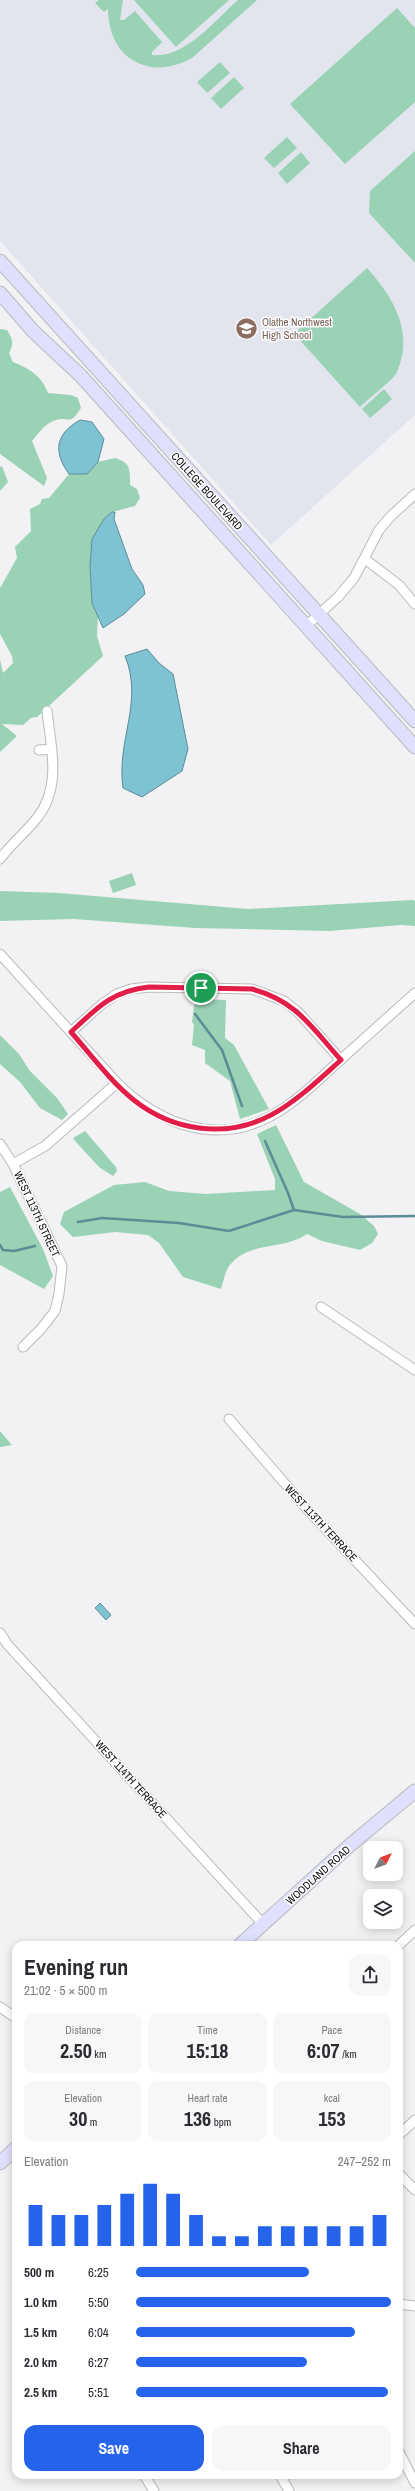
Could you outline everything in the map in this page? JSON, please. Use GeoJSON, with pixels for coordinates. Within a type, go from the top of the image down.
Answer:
{"type":"FeatureCollection","features":[{"type":"Feature","properties":{"kind":"main road","name":"COLLEGE BOULEVARD"},"geometry":{"type":"LineString","coordinates":[[0,260],[415,721]]}},
{"type":"Feature","properties":{"kind":"main road","name":"COLLEGE BOULEVARD"},"geometry":{"type":"LineString","coordinates":[[0,293],[33,330],[81,376],[415,747]]}},
{"type":"Feature","properties":{"kind":"main road","name":"WOODLAND ROAD"},"geometry":{"type":"LineString","coordinates":[[245,1941],[349,1846],[415,1791]]}},
{"type":"Feature","properties":{"kind":"main road"},"geometry":{"type":"LineString","coordinates":[[0,2163],[12,2152]]}},
{"type":"Feature","properties":{"kind":"street"},"geometry":{"type":"LineString","coordinates":[[306,626],[338,598],[354,578],[379,530],[415,494]]}},
{"type":"Feature","properties":{"kind":"street"},"geometry":{"type":"LineString","coordinates":[[365,559],[399,585],[415,604]]}},
{"type":"Feature","properties":{"kind":"street"},"geometry":{"type":"LineString","coordinates":[[0,859],[38,817],[48,801],[53,780],[52,749],[47,711]]}},
{"type":"Feature","properties":{"kind":"street"},"geometry":{"type":"LineString","coordinates":[[39,750],[52,749]]}},
{"type":"Feature","properties":{"kind":"street"},"geometry":{"type":"LineString","coordinates":[[0,954],[135,1101],[156,1114],[184,1126],[217,1130],[243,1127],[271,1116],[298,1099],[415,993]]}},
{"type":"Feature","properties":{"kind":"street"},"geometry":{"type":"LineString","coordinates":[[71,1032],[102,1004],[117,994],[131,989],[149,987],[252,989],[284,1001],[298,1012],[341,1060]]}},
{"type":"Feature","properties":{"kind":"street"},"geometry":{"type":"LineString","coordinates":[[13,1164],[45,1146],[117,1083]]}},
{"type":"Feature","properties":{"kind":"street","name":"WEST 113TH STREET"},"geometry":{"type":"LineString","coordinates":[[0,1144],[13,1164],[62,1266],[60,1294],[54,1311],[42,1329],[23,1347]]}},
{"type":"Feature","properties":{"kind":"street"},"geometry":{"type":"LineString","coordinates":[[321,1307],[415,1370]]}},
{"type":"Feature","properties":{"kind":"street","name":"WEST 113TH TERRACE"},"geometry":{"type":"LineString","coordinates":[[229,1419],[306,1508],[415,1624]]}},
{"type":"Feature","properties":{"kind":"street","name":"WEST 114TH TERRACE"},"geometry":{"type":"LineString","coordinates":[[0,1633],[7,1644],[264,1924]]}},
{"type":"Feature","properties":{"kind":"street"},"geometry":{"type":"LineString","coordinates":[[403,1941],[415,1930]]}},
{"type":"Feature","properties":{"kind":"street"},"geometry":{"type":"LineString","coordinates":[[0,2007],[12,2015]]}},
{"type":"Feature","properties":{"kind":"street"},"geometry":{"type":"LineString","coordinates":[[403,2131],[415,2120]]}},
{"type":"Feature","properties":{"kind":"street"},"geometry":{"type":"LineString","coordinates":[[403,2178],[415,2190]]}},
{"type":"Feature","properties":{"kind":"street"},"geometry":{"type":"LineString","coordinates":[[403,2304],[415,2306]]}},
{"type":"Feature","properties":{"kind":"street"},"geometry":{"type":"LineString","coordinates":[[403,2460],[415,2483]]}},
{"type":"Feature","properties":{"kind":"street"},"geometry":{"type":"LineString","coordinates":[[146,2479],[154,2491]]}},
{"type":"Feature","properties":{"kind":"street"},"geometry":{"type":"LineString","coordinates":[[282,2479],[289,2491]]}},
{"type":"Feature","properties":{"kind":"shaded area","name":"Olathe Northwest High School"},"geometry":{"type":"Polygon","coordinates":[[[0,0],[415,0],[415,415],[271,545],[0,241],[0,0]]]}},
{"type":"Feature","properties":{"kind":"green space"},"geometry":{"type":"Polygon","coordinates":[[[99,0],[123,0],[120,20],[124,20],[135,11],[162,42],[152,52],[152,55],[164,55],[188,45],[238,0],[257,0],[192,58],[176,65],[161,67],[147,66],[134,61],[123,52],[115,41],[110,26],[108,9],[104,12],[95,3],[99,0]]]}},
{"type":"Feature","properties":{"kind":"green space"},"geometry":{"type":"Polygon","coordinates":[[[134,0],[229,0],[176,47],[134,0]]]}},
{"type":"Feature","properties":{"kind":"green space"},"geometry":{"type":"Polygon","coordinates":[[[397,8],[415,28],[415,102],[345,164],[290,104],[397,8]]]}},
{"type":"Feature","properties":{"kind":"green space"},"geometry":{"type":"Polygon","coordinates":[[[220,62],[230,73],[207,93],[197,82],[220,62]]]}},
{"type":"Feature","properties":{"kind":"green space"},"geometry":{"type":"Polygon","coordinates":[[[234,77],[244,88],[221,109],[211,98],[234,77]]]}},
{"type":"Feature","properties":{"kind":"green space"},"geometry":{"type":"Polygon","coordinates":[[[287,137],[297,148],[274,168],[264,158],[287,137]]]}},
{"type":"Feature","properties":{"kind":"green space"},"geometry":{"type":"Polygon","coordinates":[[[415,151],[415,263],[369,213],[370,191],[415,151]]]}},
{"type":"Feature","properties":{"kind":"green space"},"geometry":{"type":"Polygon","coordinates":[[[301,152],[310,163],[287,184],[278,173],[301,152]]]}},
{"type":"Feature","properties":{"kind":"green space"},"geometry":{"type":"Polygon","coordinates":[[[367,268],[386,291],[393,304],[399,317],[403,344],[401,359],[396,374],[388,383],[360,407],[298,338],[298,330],[367,268]]]}},
{"type":"Feature","properties":{"kind":"green space"},"geometry":{"type":"Polygon","coordinates":[[[0,329],[7,330],[11,336],[12,347],[9,353],[13,362],[34,373],[42,382],[48,393],[71,395],[78,398],[81,408],[72,419],[61,419],[49,423],[32,441],[47,478],[44,486],[0,454],[0,329]]]}},
{"type":"Feature","properties":{"kind":"green space"},"geometry":{"type":"Polygon","coordinates":[[[384,389],[392,399],[370,418],[362,409],[384,389]]]}},
{"type":"Feature","properties":{"kind":"green space"},"geometry":{"type":"Polygon","coordinates":[[[115,458],[127,465],[130,485],[137,489],[140,498],[135,506],[112,512],[104,519],[92,539],[90,566],[92,603],[98,616],[97,636],[103,656],[37,717],[31,718],[23,725],[2,724],[17,736],[0,752],[0,660],[3,673],[13,663],[12,656],[0,634],[0,588],[17,558],[15,547],[31,531],[30,509],[40,504],[42,499],[49,498],[69,474],[87,474],[98,462],[115,458]]]}},
{"type":"Feature","properties":{"kind":"green space"},"geometry":{"type":"Polygon","coordinates":[[[2,466],[8,482],[0,491],[0,467],[2,466]]]}},
{"type":"Feature","properties":{"kind":"green space"},"geometry":{"type":"Polygon","coordinates":[[[132,873],[136,885],[113,893],[109,881],[132,873]]]}},
{"type":"Feature","properties":{"kind":"green space"},"geometry":{"type":"Polygon","coordinates":[[[0,891],[59,893],[248,909],[413,900],[415,901],[415,926],[401,925],[329,931],[195,928],[74,919],[0,921],[0,891]]]}},
{"type":"Feature","properties":{"kind":"green space"},"geometry":{"type":"Polygon","coordinates":[[[195,999],[226,1000],[225,1038],[234,1045],[269,1109],[240,1119],[230,1081],[205,1063],[205,1050],[192,1045],[194,1025],[192,1022],[195,999]]]}},
{"type":"Feature","properties":{"kind":"green space"},"geometry":{"type":"Polygon","coordinates":[[[0,1035],[19,1054],[30,1071],[57,1098],[68,1114],[62,1120],[40,1108],[20,1082],[0,1064],[0,1035]]]}},
{"type":"Feature","properties":{"kind":"green space"},"geometry":{"type":"Polygon","coordinates":[[[276,1125],[304,1182],[360,1214],[374,1226],[378,1234],[372,1243],[360,1250],[322,1241],[307,1234],[288,1243],[246,1252],[229,1266],[221,1289],[183,1277],[159,1243],[148,1235],[115,1232],[73,1237],[60,1224],[64,1212],[114,1185],[145,1182],[169,1191],[206,1194],[275,1190],[275,1179],[257,1134],[276,1125]]]}},
{"type":"Feature","properties":{"kind":"green space"},"geometry":{"type":"Polygon","coordinates":[[[85,1131],[116,1167],[117,1171],[113,1176],[99,1167],[73,1138],[85,1131]]]}},
{"type":"Feature","properties":{"kind":"green space"},"geometry":{"type":"Polygon","coordinates":[[[10,1187],[43,1249],[53,1276],[44,1289],[0,1265],[0,1192],[10,1187]]]}},
{"type":"Feature","properties":{"kind":"green space"},"geometry":{"type":"Polygon","coordinates":[[[0,1431],[12,1445],[0,1447],[0,1431]]]}},
{"type":"Feature","properties":{"kind":"water"},"geometry":{"type":"Polygon","coordinates":[[[80,420],[92,422],[104,439],[98,462],[87,474],[69,474],[60,458],[59,444],[65,431],[80,420]]]}},
{"type":"Feature","properties":{"kind":"water"},"geometry":{"type":"Polygon","coordinates":[[[112,512],[115,512],[114,519],[132,569],[143,585],[145,594],[124,614],[103,628],[92,603],[90,566],[92,539],[104,519],[112,512]]]}},
{"type":"Feature","properties":{"kind":"water"},"geometry":{"type":"Polygon","coordinates":[[[147,649],[159,663],[173,674],[188,749],[182,771],[142,797],[123,788],[123,754],[131,706],[132,690],[130,673],[125,656],[147,649]]]}},
{"type":"Feature","properties":{"kind":"water"},"geometry":{"type":"Polygon","coordinates":[[[100,1603],[111,1615],[106,1620],[95,1608],[100,1603]]]}},
{"type":"Feature","properties":{"kind":"waterway"},"geometry":{"type":"LineString","coordinates":[[195,1014],[222,1050],[242,1106]]}},
{"type":"Feature","properties":{"kind":"waterway"},"geometry":{"type":"LineString","coordinates":[[265,1141],[294,1210]]}},
{"type":"Feature","properties":{"kind":"waterway"},"geometry":{"type":"LineString","coordinates":[[78,1222],[102,1218],[179,1223],[229,1231],[294,1210],[343,1217],[415,1216]]}},
{"type":"Feature","properties":{"kind":"waterway"},"geometry":{"type":"LineString","coordinates":[[0,1245],[3,1250],[14,1251],[35,1246]]}},
{"type":"Feature","properties":{"kind":"place","name":"Olathe Northwest High School"},"geometry":{"type":"Point","coordinates":[246,328]}},
{"type":"Feature","properties":{"kind":"route"},"geometry":{"type":"LineString","coordinates":[[149,987],[201,988],[252,989],[284,1001],[298,1012],[341,1060],[298,1099],[271,1116],[243,1127],[217,1130],[184,1126],[156,1114],[135,1101],[71,1032],[102,1004],[117,994],[131,989],[149,987]]}}]}
